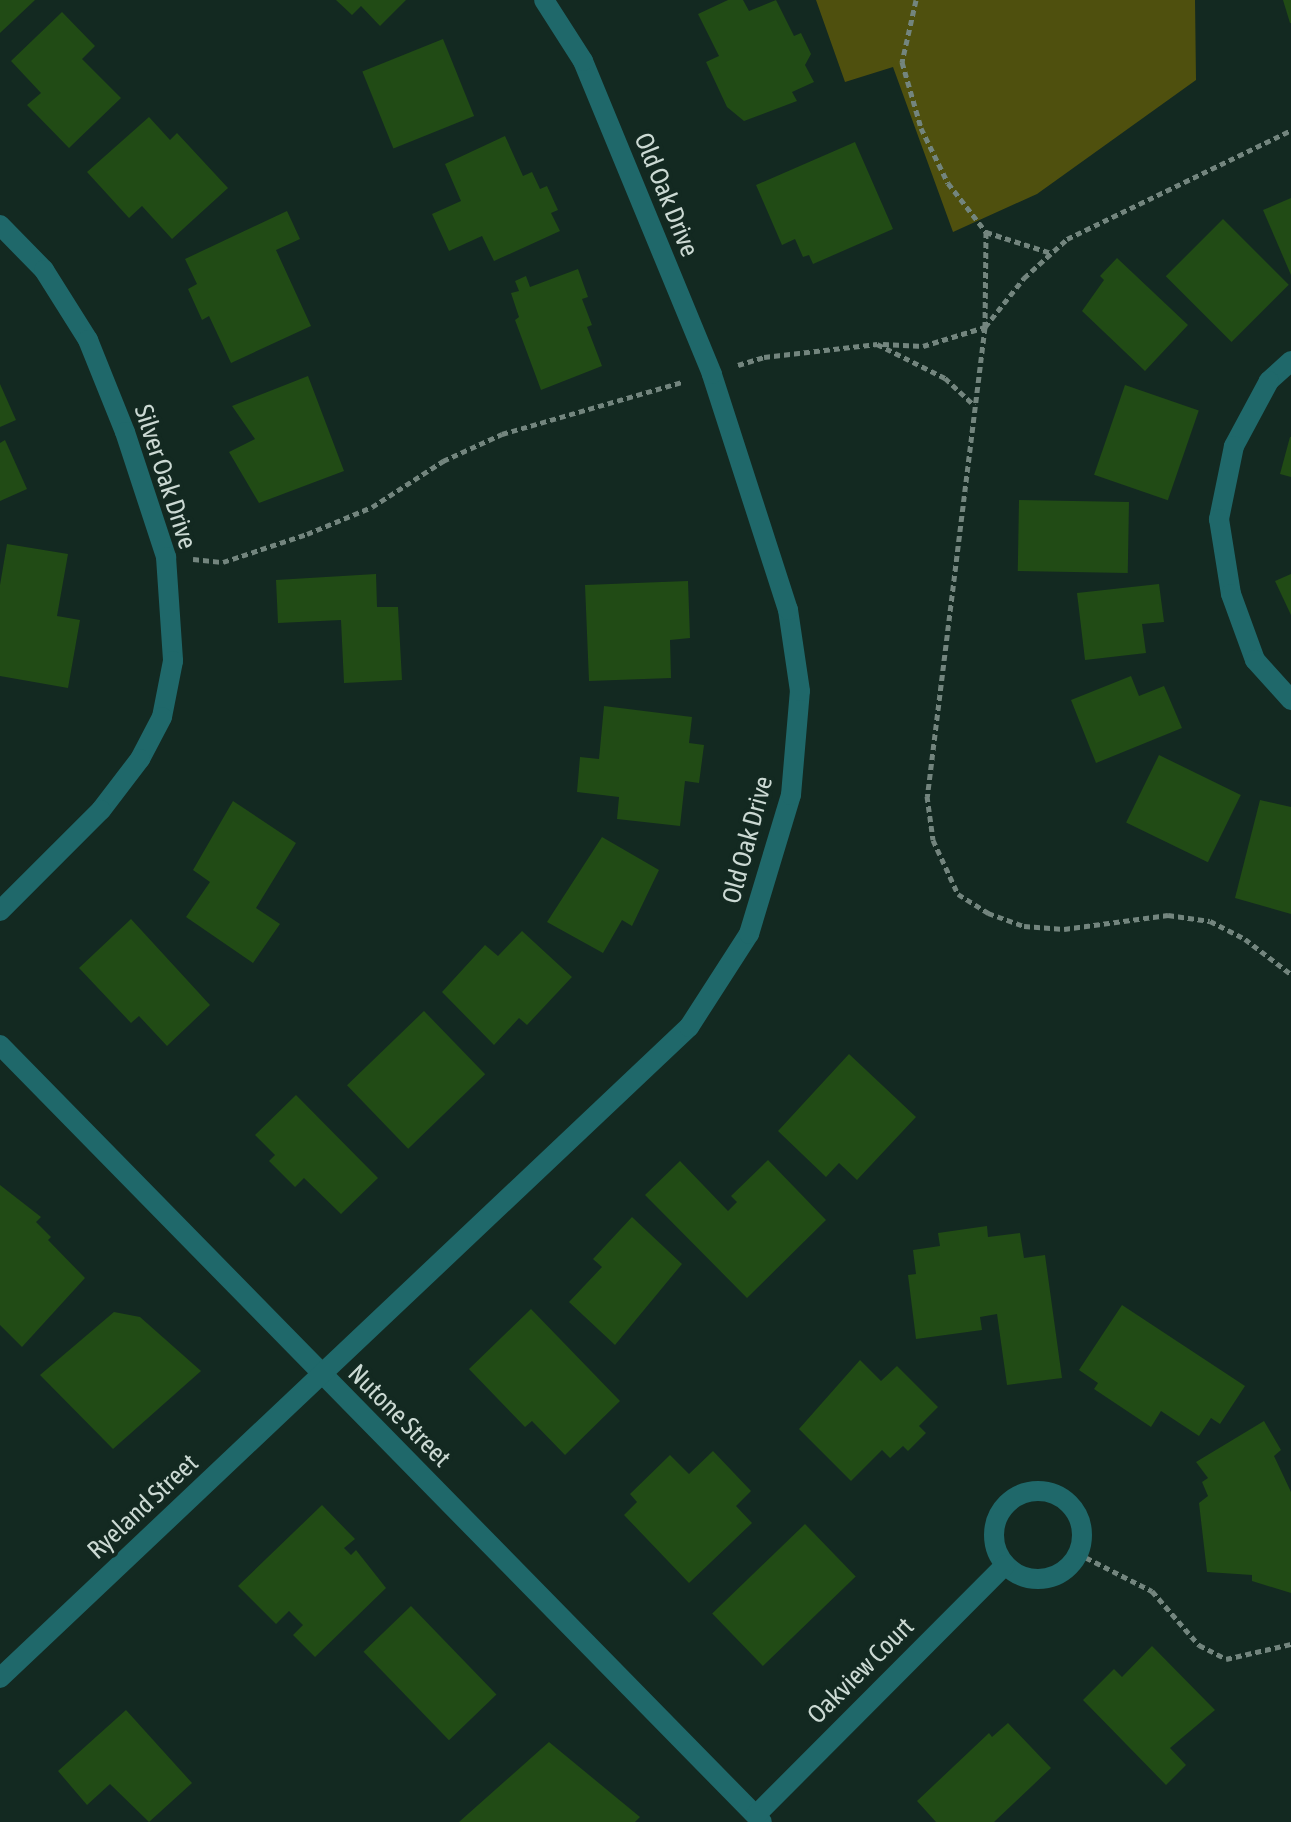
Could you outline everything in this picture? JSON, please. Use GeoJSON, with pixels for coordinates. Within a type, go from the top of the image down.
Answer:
{"type":"FeatureCollection","features":[{"type":"Feature","properties":{"kind":"street","name":"Old Oak Drive"},"geometry":{"type":"LineString","coordinates":[[321,1375],[689,1027],[749,934],[791,795],[800,691],[788,610],[712,374],[583,61],[544,0]]}},
{"type":"Feature","properties":{"kind":"street","name":"Silver Oak Drive"},"geometry":{"type":"LineString","coordinates":[[0,225],[44,270],[88,340],[166,557],[173,661],[162,717],[140,759],[101,810],[0,911]]}},
{"type":"Feature","properties":{"kind":"street"},"geometry":{"type":"LineString","coordinates":[[1291,361],[1269,381],[1234,446],[1219,519],[1231,594],[1255,660],[1291,700]]}},
{"type":"Feature","properties":{"kind":"street","name":"Nutone Street"},"geometry":{"type":"LineString","coordinates":[[0,1045],[759,1819]]}},
{"type":"Feature","properties":{"kind":"street","name":"Ryeland Street"},"geometry":{"type":"LineString","coordinates":[[0,1678],[321,1375]]}},
{"type":"Feature","properties":{"kind":"street"},"geometry":{"type":"LineString","coordinates":[[1034,1491],[1048,1492],[1071,1506],[1082,1535],[1077,1553],[1061,1573],[1047,1579],[1031,1579],[1005,1565],[994,1539],[995,1526],[1008,1502],[1034,1491]]}},
{"type":"Feature","properties":{"kind":"street","name":"Oakview Court"},"geometry":{"type":"LineString","coordinates":[[759,1819],[1005,1565]]}},
{"type":"Feature","properties":{"kind":"path"},"geometry":{"type":"LineString","coordinates":[[916,0],[902,62],[921,128],[948,183],[986,232],[1051,253]]}},
{"type":"Feature","properties":{"kind":"path"},"geometry":{"type":"LineString","coordinates":[[166,557],[223,562],[307,534],[372,507],[443,461],[502,434],[764,357],[877,344],[923,346],[985,327],[1067,239],[1291,130]]}},
{"type":"Feature","properties":{"kind":"path"},"geometry":{"type":"LineString","coordinates":[[986,232],[985,327],[927,796],[933,840],[958,894],[988,913],[1024,926],[1064,929],[1168,915],[1210,921],[1245,939],[1291,974]]}},
{"type":"Feature","properties":{"kind":"path"},"geometry":{"type":"LineString","coordinates":[[877,344],[945,378],[975,406]]}},
{"type":"Feature","properties":{"kind":"path"},"geometry":{"type":"LineString","coordinates":[[1077,1553],[1152,1591],[1199,1645],[1226,1659],[1291,1644]]}},
{"type":"Feature","properties":{"kind":"shaded area"},"geometry":{"type":"Polygon","coordinates":[[[816,0],[1195,0],[1196,80],[1037,194],[953,232],[893,67],[845,82],[816,0]]]}},
{"type":"Feature","properties":{"kind":"building"},"geometry":{"type":"Polygon","coordinates":[[[0,0],[35,0],[0,33],[0,0]]]}},
{"type":"Feature","properties":{"kind":"building"},"geometry":{"type":"Polygon","coordinates":[[[336,0],[406,0],[380,26],[361,6],[352,15],[336,0]]]}},
{"type":"Feature","properties":{"kind":"building"},"geometry":{"type":"Polygon","coordinates":[[[728,0],[743,0],[749,11],[776,0],[794,36],[801,33],[811,54],[805,65],[814,82],[792,92],[797,101],[744,121],[727,107],[706,62],[719,56],[698,14],[728,0]]]}},
{"type":"Feature","properties":{"kind":"building"},"geometry":{"type":"Polygon","coordinates":[[[1283,0],[1291,0],[1291,23],[1290,23],[1283,0]]]}},
{"type":"Feature","properties":{"kind":"building"},"geometry":{"type":"Polygon","coordinates":[[[62,12],[95,46],[82,59],[121,98],[69,148],[27,105],[41,93],[11,61],[62,12]]]}},
{"type":"Feature","properties":{"kind":"building"},"geometry":{"type":"Polygon","coordinates":[[[443,39],[474,116],[393,149],[362,72],[443,39]]]}},
{"type":"Feature","properties":{"kind":"building"},"geometry":{"type":"Polygon","coordinates":[[[149,117],[170,140],[177,133],[228,188],[172,239],[142,206],[129,218],[87,172],[149,117]]]}},
{"type":"Feature","properties":{"kind":"building"},"geometry":{"type":"Polygon","coordinates":[[[505,136],[523,176],[532,172],[540,189],[547,186],[558,210],[551,213],[560,231],[494,261],[482,236],[449,251],[432,214],[461,201],[445,164],[505,136]]]}},
{"type":"Feature","properties":{"kind":"building"},"geometry":{"type":"Polygon","coordinates":[[[855,142],[893,229],[813,264],[809,255],[803,257],[795,239],[782,245],[756,185],[855,142]]]}},
{"type":"Feature","properties":{"kind":"building"},"geometry":{"type":"Polygon","coordinates":[[[1291,198],[1291,275],[1263,210],[1291,198]]]}},
{"type":"Feature","properties":{"kind":"building"},"geometry":{"type":"Polygon","coordinates":[[[287,211],[300,239],[276,250],[311,326],[231,363],[209,316],[202,320],[188,289],[197,284],[185,259],[287,211]]]}},
{"type":"Feature","properties":{"kind":"building"},"geometry":{"type":"Polygon","coordinates":[[[1223,219],[1289,285],[1231,342],[1166,276],[1223,219]]]}},
{"type":"Feature","properties":{"kind":"building"},"geometry":{"type":"Polygon","coordinates":[[[1117,258],[1188,325],[1145,371],[1082,311],[1104,280],[1100,276],[1117,258]]]}},
{"type":"Feature","properties":{"kind":"building"},"geometry":{"type":"Polygon","coordinates":[[[578,269],[588,297],[582,299],[592,325],[587,327],[602,366],[541,390],[515,320],[519,317],[511,293],[519,291],[515,281],[526,276],[530,287],[578,269]]]}},
{"type":"Feature","properties":{"kind":"building"},"geometry":{"type":"Polygon","coordinates":[[[308,376],[344,471],[259,503],[229,452],[255,439],[232,406],[308,376]]]}},
{"type":"Feature","properties":{"kind":"building"},"geometry":{"type":"Polygon","coordinates":[[[0,384],[16,420],[0,427],[0,384]]]}},
{"type":"Feature","properties":{"kind":"building"},"geometry":{"type":"Polygon","coordinates":[[[1125,385],[1199,410],[1168,500],[1094,475],[1125,385]]]}},
{"type":"Feature","properties":{"kind":"building"},"geometry":{"type":"Polygon","coordinates":[[[1291,437],[1291,477],[1280,474],[1291,437]]]}},
{"type":"Feature","properties":{"kind":"building"},"geometry":{"type":"Polygon","coordinates":[[[5,440],[27,489],[0,501],[0,443],[5,440]]]}},
{"type":"Feature","properties":{"kind":"building"},"geometry":{"type":"Polygon","coordinates":[[[1019,500],[1129,502],[1128,573],[1018,571],[1019,500]]]}},
{"type":"Feature","properties":{"kind":"building"},"geometry":{"type":"Polygon","coordinates":[[[7,544],[68,554],[57,616],[80,620],[68,688],[0,676],[0,585],[7,544]]]}},
{"type":"Feature","properties":{"kind":"building"},"geometry":{"type":"Polygon","coordinates":[[[376,574],[377,607],[398,607],[402,680],[344,683],[341,620],[278,623],[276,580],[376,574]]]}},
{"type":"Feature","properties":{"kind":"building"},"geometry":{"type":"Polygon","coordinates":[[[1291,574],[1291,615],[1275,581],[1291,574]]]}},
{"type":"Feature","properties":{"kind":"building"},"geometry":{"type":"Polygon","coordinates":[[[688,581],[690,638],[670,640],[671,678],[589,681],[585,585],[688,581]]]}},
{"type":"Feature","properties":{"kind":"building"},"geometry":{"type":"Polygon","coordinates":[[[1159,584],[1164,622],[1142,624],[1146,653],[1085,660],[1077,593],[1159,584]]]}},
{"type":"Feature","properties":{"kind":"building"},"geometry":{"type":"Polygon","coordinates":[[[1131,676],[1139,696],[1164,686],[1182,728],[1096,763],[1071,700],[1131,676]]]}},
{"type":"Feature","properties":{"kind":"building"},"geometry":{"type":"Polygon","coordinates":[[[604,706],[692,717],[689,743],[704,745],[699,783],[685,781],[680,826],[617,819],[619,797],[577,792],[580,757],[599,759],[604,706]]]}},
{"type":"Feature","properties":{"kind":"building"},"geometry":{"type":"Polygon","coordinates":[[[1159,755],[1241,795],[1208,862],[1126,822],[1159,755]]]}},
{"type":"Feature","properties":{"kind":"building"},"geometry":{"type":"Polygon","coordinates":[[[1260,800],[1291,807],[1291,914],[1235,898],[1260,800]]]}},
{"type":"Feature","properties":{"kind":"building"},"geometry":{"type":"Polygon","coordinates":[[[233,801],[296,843],[256,908],[280,924],[253,963],[186,917],[210,882],[193,870],[233,801]]]}},
{"type":"Feature","properties":{"kind":"building"},"geometry":{"type":"Polygon","coordinates":[[[602,837],[659,870],[632,926],[622,920],[603,953],[547,922],[602,837]]]}},
{"type":"Feature","properties":{"kind":"building"},"geometry":{"type":"Polygon","coordinates":[[[131,919],[210,1005],[167,1046],[139,1016],[131,1023],[79,968],[131,919]]]}},
{"type":"Feature","properties":{"kind":"building"},"geometry":{"type":"Polygon","coordinates":[[[522,931],[572,977],[527,1025],[519,1018],[494,1045],[442,992],[485,945],[498,956],[522,931]]]}},
{"type":"Feature","properties":{"kind":"building"},"geometry":{"type":"Polygon","coordinates":[[[424,1011],[485,1074],[408,1149],[347,1085],[424,1011]]]}},
{"type":"Feature","properties":{"kind":"building"},"geometry":{"type":"Polygon","coordinates":[[[849,1054],[916,1117],[857,1180],[839,1163],[826,1177],[778,1131],[849,1054]]]}},
{"type":"Feature","properties":{"kind":"building"},"geometry":{"type":"Polygon","coordinates":[[[296,1095],[378,1178],[341,1214],[304,1178],[295,1187],[269,1161],[275,1155],[255,1135],[296,1095]]]}},
{"type":"Feature","properties":{"kind":"building"},"geometry":{"type":"Polygon","coordinates":[[[768,1160],[826,1220],[747,1298],[645,1195],[680,1161],[728,1211],[737,1202],[731,1196],[768,1160]]]}},
{"type":"Feature","properties":{"kind":"building"},"geometry":{"type":"Polygon","coordinates":[[[0,1185],[41,1217],[36,1222],[51,1237],[48,1240],[85,1278],[22,1347],[0,1325],[0,1185]]]}},
{"type":"Feature","properties":{"kind":"building"},"geometry":{"type":"Polygon","coordinates":[[[632,1217],[682,1264],[615,1345],[569,1302],[602,1267],[593,1259],[632,1217]]]}},
{"type":"Feature","properties":{"kind":"building"},"geometry":{"type":"Polygon","coordinates":[[[987,1226],[988,1237],[1020,1233],[1024,1258],[1045,1255],[1062,1378],[1007,1385],[997,1314],[980,1317],[982,1330],[916,1339],[908,1275],[916,1274],[913,1250],[940,1246],[938,1233],[987,1226]]]}},
{"type":"Feature","properties":{"kind":"building"},"geometry":{"type":"Polygon","coordinates":[[[1122,1305],[1245,1386],[1220,1424],[1211,1418],[1199,1436],[1161,1411],[1151,1427],[1094,1389],[1098,1383],[1079,1370],[1122,1305]]]}},
{"type":"Feature","properties":{"kind":"building"},"geometry":{"type":"Polygon","coordinates":[[[531,1309],[620,1401],[565,1455],[532,1421],[525,1427],[469,1369],[531,1309]]]}},
{"type":"Feature","properties":{"kind":"building"},"geometry":{"type":"Polygon","coordinates":[[[114,1312],[140,1317],[201,1371],[113,1449],[40,1375],[114,1312]]]}},
{"type":"Feature","properties":{"kind":"building"},"geometry":{"type":"Polygon","coordinates":[[[860,1360],[881,1381],[897,1366],[938,1407],[919,1426],[926,1433],[908,1451],[903,1446],[890,1458],[882,1450],[851,1481],[799,1429],[860,1360]]]}},
{"type":"Feature","properties":{"kind":"building"},"geometry":{"type":"Polygon","coordinates":[[[1264,1421],[1281,1450],[1274,1456],[1291,1492],[1291,1593],[1252,1581],[1252,1575],[1207,1572],[1199,1503],[1208,1496],[1202,1482],[1208,1478],[1196,1462],[1264,1421]]]}},
{"type":"Feature","properties":{"kind":"building"},"geometry":{"type":"Polygon","coordinates":[[[713,1451],[751,1491],[736,1506],[752,1523],[689,1583],[624,1515],[637,1502],[630,1494],[670,1455],[689,1474],[713,1451]]]}},
{"type":"Feature","properties":{"kind":"building"},"geometry":{"type":"Polygon","coordinates":[[[322,1505],[355,1539],[344,1548],[351,1555],[356,1550],[386,1588],[315,1657],[293,1635],[303,1625],[289,1611],[276,1624],[238,1586],[322,1505]]]}},
{"type":"Feature","properties":{"kind":"building"},"geometry":{"type":"Polygon","coordinates":[[[805,1524],[856,1577],[763,1666],[712,1614],[805,1524]]]}},
{"type":"Feature","properties":{"kind":"building"},"geometry":{"type":"Polygon","coordinates":[[[411,1606],[496,1694],[449,1740],[364,1652],[411,1606]]]}},
{"type":"Feature","properties":{"kind":"building"},"geometry":{"type":"Polygon","coordinates":[[[1152,1646],[1215,1710],[1170,1748],[1186,1765],[1166,1785],[1083,1700],[1114,1669],[1122,1677],[1152,1646]]]}},
{"type":"Feature","properties":{"kind":"building"},"geometry":{"type":"Polygon","coordinates":[[[126,1710],[192,1783],[149,1822],[110,1784],[87,1805],[58,1771],[126,1710]]]}},
{"type":"Feature","properties":{"kind":"building"},"geometry":{"type":"Polygon","coordinates":[[[1008,1723],[1051,1768],[994,1822],[936,1822],[917,1801],[989,1733],[992,1737],[1008,1723]]]}},
{"type":"Feature","properties":{"kind":"building"},"geometry":{"type":"Polygon","coordinates":[[[549,1742],[640,1817],[635,1822],[459,1822],[549,1742]]]}}]}
